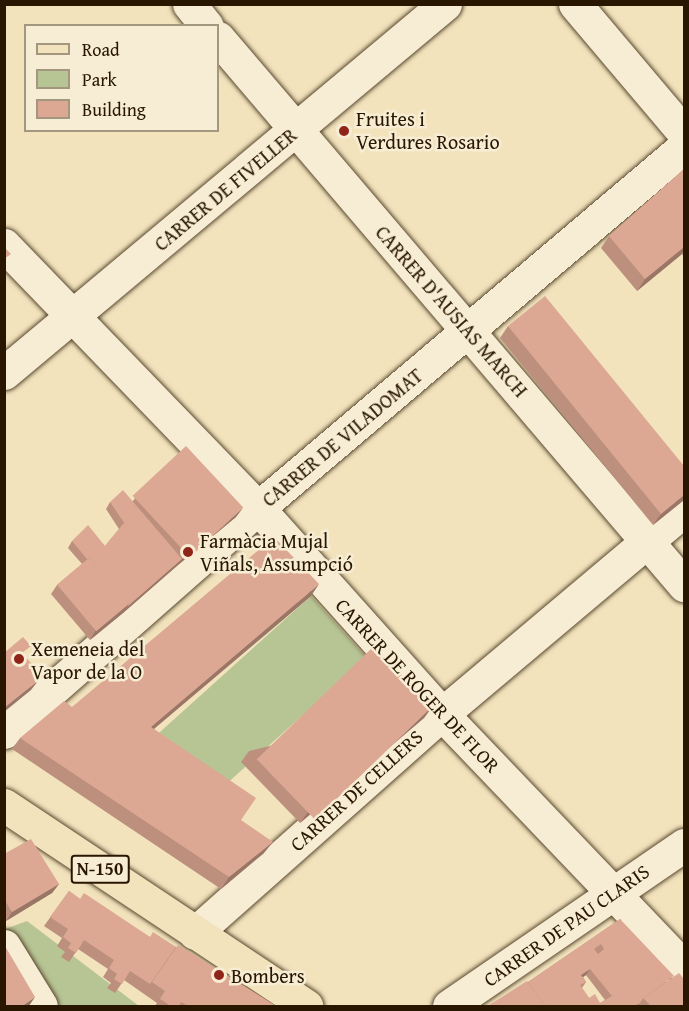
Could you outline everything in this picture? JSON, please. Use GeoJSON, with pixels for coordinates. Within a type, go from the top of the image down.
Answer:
{"type":"FeatureCollection","features":[{"type":"Feature","properties":{"kind":"main road","name":"N-150"},"geometry":{"type":"LineString","coordinates":[[4,805],[306,1006]]}},
{"type":"Feature","properties":{"kind":"street"},"geometry":{"type":"LineString","coordinates":[[189,4],[205,24]]}},
{"type":"Feature","properties":{"kind":"street","name":"CARRER DE FIVELLER"},"geometry":{"type":"LineString","coordinates":[[4,373],[445,4]]}},
{"type":"Feature","properties":{"kind":"street"},"geometry":{"type":"LineString","coordinates":[[575,4],[684,133]]}},
{"type":"Feature","properties":{"kind":"street","name":"CARRER D'AUSIAS MARCH"},"geometry":{"type":"LineString","coordinates":[[219,39],[684,585]]}},
{"type":"Feature","properties":{"kind":"street","name":"CARRER DE VILADOMAT"},"geometry":{"type":"LineString","coordinates":[[4,732],[258,508],[684,147]]}},
{"type":"Feature","properties":{"kind":"street","name":"CARRER DE ROGER DE FLOR"},"geometry":{"type":"LineString","coordinates":[[4,245],[258,508],[442,714],[615,890],[684,967]]}},
{"type":"Feature","properties":{"kind":"street","name":"CARRER DE CELLERS"},"geometry":{"type":"LineString","coordinates":[[195,933],[442,714],[684,510]]}},
{"type":"Feature","properties":{"kind":"street","name":"CARRER DE PAU CLARIS"},"geometry":{"type":"LineString","coordinates":[[449,1006],[615,890],[684,845]]}},
{"type":"Feature","properties":{"kind":"street"},"geometry":{"type":"LineString","coordinates":[[4,946],[41,1006]]}},
{"type":"Feature","properties":{"kind":"green space"},"geometry":{"type":"Polygon","coordinates":[[[311,596],[367,658],[203,805],[148,743],[311,596]]]}},
{"type":"Feature","properties":{"kind":"green space"},"geometry":{"type":"Polygon","coordinates":[[[27,921],[139,1006],[42,1006],[5,945],[5,929],[27,921]]]}},
{"type":"Feature","properties":{"kind":"building"},"geometry":{"type":"Polygon","coordinates":[[[684,169],[684,247],[645,279],[609,236],[684,169]]]}},
{"type":"Feature","properties":{"kind":"building"},"geometry":{"type":"Polygon","coordinates":[[[4,247],[11,254],[4,259],[4,247]]]}},
{"type":"Feature","properties":{"kind":"building"},"geometry":{"type":"Polygon","coordinates":[[[545,296],[684,466],[684,495],[661,514],[508,326],[545,296]]]}},
{"type":"Feature","properties":{"kind":"building"},"geometry":{"type":"Polygon","coordinates":[[[186,446],[243,507],[190,557],[133,496],[186,446]]]}},
{"type":"Feature","properties":{"kind":"building"},"geometry":{"type":"Polygon","coordinates":[[[123,490],[182,559],[127,607],[129,604],[90,557],[87,559],[72,541],[88,525],[105,546],[124,523],[127,527],[110,502],[123,490]]]}},
{"type":"Feature","properties":{"kind":"building"},"geometry":{"type":"Polygon","coordinates":[[[274,537],[319,584],[151,727],[256,798],[241,820],[273,842],[229,877],[20,738],[64,701],[72,707],[274,537]]]}},
{"type":"Feature","properties":{"kind":"building"},"geometry":{"type":"Polygon","coordinates":[[[90,557],[129,604],[96,631],[57,585],[90,557]]]}},
{"type":"Feature","properties":{"kind":"building"},"geometry":{"type":"Polygon","coordinates":[[[23,637],[31,646],[22,653],[38,671],[33,674],[38,681],[4,708],[4,653],[23,637]]]}},
{"type":"Feature","properties":{"kind":"building"},"geometry":{"type":"Polygon","coordinates":[[[374,646],[432,706],[315,820],[257,759],[374,646]]]}},
{"type":"Feature","properties":{"kind":"building"},"geometry":{"type":"Polygon","coordinates":[[[31,839],[59,884],[12,912],[4,899],[4,854],[31,839]]]}},
{"type":"Feature","properties":{"kind":"building"},"geometry":{"type":"Polygon","coordinates":[[[69,891],[80,899],[84,893],[150,937],[153,932],[176,947],[150,984],[130,971],[122,984],[114,979],[117,974],[109,968],[114,960],[84,940],[76,953],[68,948],[71,943],[63,937],[68,929],[50,917],[69,891]]]}},
{"type":"Feature","properties":{"kind":"building"},"geometry":{"type":"Polygon","coordinates":[[[620,919],[674,976],[634,1006],[545,1006],[528,982],[620,919]],[[601,944],[594,949],[598,954],[604,949],[601,944]],[[590,969],[581,975],[586,982],[580,985],[589,998],[595,994],[600,1003],[612,996],[590,969]]]}},
{"type":"Feature","properties":{"kind":"building"},"geometry":{"type":"Polygon","coordinates":[[[178,945],[276,1006],[188,1006],[181,1002],[179,1006],[167,1006],[168,1004],[160,999],[165,991],[152,982],[178,945]]]}},
{"type":"Feature","properties":{"kind":"building"},"geometry":{"type":"Polygon","coordinates":[[[5,946],[35,997],[22,1006],[4,1006],[5,946]]]}},
{"type":"Feature","properties":{"kind":"building"},"geometry":{"type":"Polygon","coordinates":[[[679,973],[684,979],[684,1006],[651,1006],[643,998],[679,973]]]}},
{"type":"Feature","properties":{"kind":"building"},"geometry":{"type":"Polygon","coordinates":[[[527,981],[545,1006],[488,1006],[527,981]]]}},
{"type":"Feature","properties":{"kind":"place","name":"Fruites i Verdures Rosario"},"geometry":{"type":"Point","coordinates":[344,131]}},
{"type":"Feature","properties":{"kind":"place","name":"Farmàcia Mujal Viñals, Assumpció"},"geometry":{"type":"Point","coordinates":[188,552]}},
{"type":"Feature","properties":{"kind":"place","name":"Xemeneia del Vapor de la O"},"geometry":{"type":"Point","coordinates":[19,659]}},
{"type":"Feature","properties":{"kind":"place","name":"Bombers"},"geometry":{"type":"Point","coordinates":[219,975]}}]}
